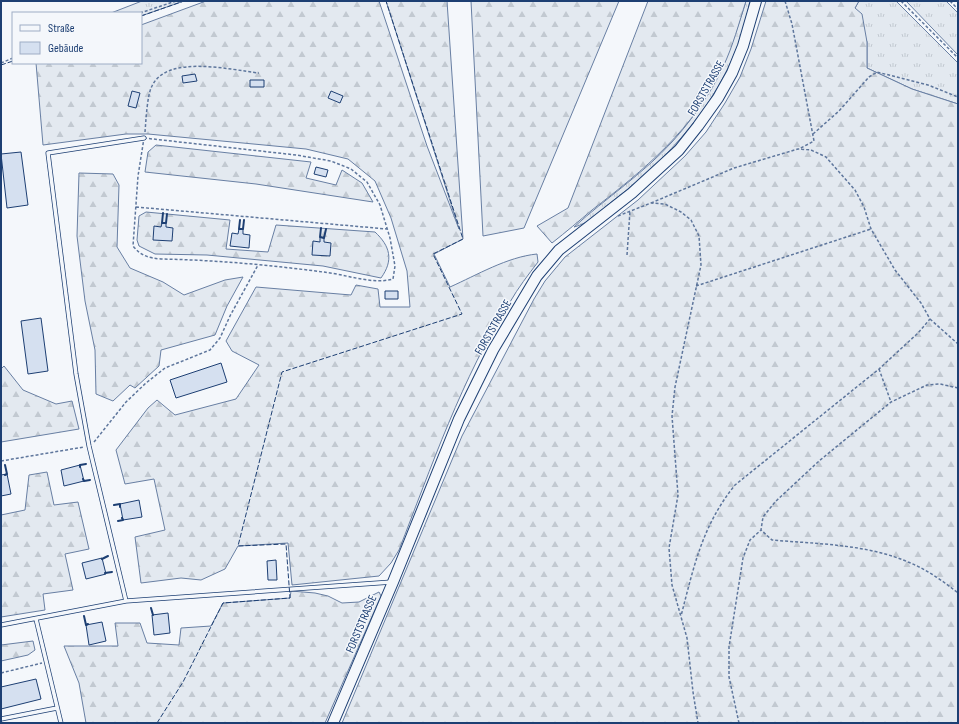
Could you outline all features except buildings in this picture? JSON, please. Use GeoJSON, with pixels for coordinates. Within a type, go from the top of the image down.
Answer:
{"type":"FeatureCollection","features":[{"type":"Feature","properties":{"kind":"street","name":"FORSTSTRASSE"},"geometry":{"type":"LineString","coordinates":[[333,723],[393,582],[459,419],[494,350],[537,276],[559,250],[632,193],[679,150],[718,98],[732,73],[743,46],[756,1]]}},
{"type":"Feature","properties":{"kind":"lane"},"geometry":{"type":"LineString","coordinates":[[126,601],[90,446],[76,374],[48,153],[144,138]]}},
{"type":"Feature","properties":{"kind":"lane"},"geometry":{"type":"LineString","coordinates":[[1,625],[126,601],[393,582]]}},
{"type":"Feature","properties":{"kind":"lane"},"geometry":{"type":"LineString","coordinates":[[36,619],[61,723]]}},
{"type":"Feature","properties":{"kind":"lane"},"geometry":{"type":"LineString","coordinates":[[1,720],[57,708]]}},
{"type":"Feature","properties":{"kind":"path"},"geometry":{"type":"LineString","coordinates":[[142,12],[176,1]]}},
{"type":"Feature","properties":{"kind":"path"},"geometry":{"type":"LineString","coordinates":[[617,217],[734,168],[798,149],[814,141],[792,24],[786,1]]}},
{"type":"Feature","properties":{"kind":"path"},"geometry":{"type":"LineString","coordinates":[[901,1],[958,58]]}},
{"type":"Feature","properties":{"kind":"path"},"geometry":{"type":"LineString","coordinates":[[950,1],[958,9]]}},
{"type":"Feature","properties":{"kind":"path"},"geometry":{"type":"LineString","coordinates":[[1,63],[12,58]]}},
{"type":"Feature","properties":{"kind":"path"},"geometry":{"type":"LineString","coordinates":[[144,138],[296,154],[331,161],[351,169],[367,182],[380,205],[388,229],[395,266],[393,279],[383,282],[324,272],[258,264],[149,258],[139,253],[133,246],[138,176],[152,86],[161,74],[179,67],[195,66],[259,72]]}},
{"type":"Feature","properties":{"kind":"path"},"geometry":{"type":"LineString","coordinates":[[812,134],[839,111],[869,77],[877,72],[928,85],[958,97]]}},
{"type":"Feature","properties":{"kind":"path"},"geometry":{"type":"LineString","coordinates":[[798,149],[811,150],[826,156],[855,190],[864,206],[872,229],[895,270],[921,303],[930,319],[958,344]]}},
{"type":"Feature","properties":{"kind":"path"},"geometry":{"type":"LineString","coordinates":[[651,203],[661,203],[673,207],[691,220],[699,236],[701,266],[675,387],[672,416],[678,495],[669,548],[672,585],[687,638],[698,723]]}},
{"type":"Feature","properties":{"kind":"path"},"geometry":{"type":"LineString","coordinates":[[136,207],[388,229]]}},
{"type":"Feature","properties":{"kind":"path"},"geometry":{"type":"LineString","coordinates":[[628,255],[630,211]]}},
{"type":"Feature","properties":{"kind":"path"},"geometry":{"type":"LineString","coordinates":[[696,286],[872,229]]}},
{"type":"Feature","properties":{"kind":"path"},"geometry":{"type":"LineString","coordinates":[[1,461],[90,446],[126,402],[146,383],[165,368],[210,350],[220,338],[258,264]]}},
{"type":"Feature","properties":{"kind":"path"},"geometry":{"type":"LineString","coordinates":[[681,616],[692,572],[706,530],[720,504],[735,485],[879,369],[918,333],[930,319]]}},
{"type":"Feature","properties":{"kind":"path"},"geometry":{"type":"LineString","coordinates":[[879,369],[892,402]]}},
{"type":"Feature","properties":{"kind":"path"},"geometry":{"type":"LineString","coordinates":[[739,723],[729,676],[729,647],[743,558],[750,540],[761,530],[763,517],[775,502],[819,461],[892,402],[927,385],[940,384],[957,387],[958,392]]}},
{"type":"Feature","properties":{"kind":"path"},"geometry":{"type":"LineString","coordinates":[[761,530],[772,540],[839,545],[908,562],[941,580],[958,593]]}},
{"type":"Feature","properties":{"kind":"path"},"geometry":{"type":"LineString","coordinates":[[1,673],[46,662]]}},
{"type":"Feature","properties":{"kind":"green space"},"geometry":{"type":"Polygon","coordinates":[[[142,1],[184,1],[142,16],[142,12],[114,12],[142,1]]]}},
{"type":"Feature","properties":{"kind":"green space"},"geometry":{"type":"Polygon","coordinates":[[[206,1],[379,1],[427,146],[459,229],[386,1],[447,1],[463,239],[434,254],[450,287],[481,272],[515,259],[537,254],[538,262],[513,297],[477,361],[448,423],[399,550],[391,563],[379,576],[292,585],[288,543],[238,546],[225,569],[201,580],[181,578],[141,583],[135,537],[165,530],[154,479],[125,484],[116,450],[148,408],[157,400],[175,415],[236,399],[259,365],[232,351],[226,341],[256,287],[351,295],[356,285],[378,289],[380,307],[410,307],[407,271],[391,218],[375,181],[348,159],[306,149],[148,134],[126,134],[43,145],[36,64],[142,64],[142,25],[206,1]]]}},
{"type":"Feature","properties":{"kind":"green space"},"geometry":{"type":"Polygon","coordinates":[[[471,1],[619,1],[524,228],[483,236],[471,1]]]}},
{"type":"Feature","properties":{"kind":"green space"},"geometry":{"type":"Polygon","coordinates":[[[648,1],[746,1],[727,59],[711,89],[683,129],[649,163],[552,243],[537,226],[568,208],[648,1]]]}},
{"type":"Feature","properties":{"kind":"green space"},"geometry":{"type":"Polygon","coordinates":[[[746,1],[750,1],[743,32],[732,60],[718,88],[701,113],[661,160],[638,181],[590,220],[574,227],[649,165],[686,126],[709,93],[718,76],[733,40],[746,1]]]}},
{"type":"Feature","properties":{"kind":"green space"},"geometry":{"type":"Polygon","coordinates":[[[766,1],[859,1],[855,8],[862,14],[867,42],[867,68],[912,89],[958,104],[958,723],[342,723],[462,436],[534,299],[545,281],[565,257],[638,200],[685,156],[706,132],[740,77],[751,49],[766,1]]]}},
{"type":"Feature","properties":{"kind":"green space"},"geometry":{"type":"Polygon","coordinates":[[[859,1],[896,1],[958,63],[958,104],[912,89],[867,68],[867,42],[855,8],[859,1]]]}},
{"type":"Feature","properties":{"kind":"green space"},"geometry":{"type":"Polygon","coordinates":[[[906,1],[946,1],[958,13],[958,55],[906,1]]]}},
{"type":"Feature","properties":{"kind":"green space"},"geometry":{"type":"Polygon","coordinates":[[[156,145],[311,162],[306,178],[336,185],[342,170],[362,183],[373,202],[256,184],[145,172],[148,152],[156,145]]]}},
{"type":"Feature","properties":{"kind":"green space"},"geometry":{"type":"Polygon","coordinates":[[[79,173],[113,174],[119,185],[117,247],[130,268],[163,282],[184,295],[225,280],[243,277],[227,306],[215,335],[161,350],[159,366],[135,388],[130,385],[113,401],[96,394],[95,350],[85,301],[77,236],[79,173]]]}},
{"type":"Feature","properties":{"kind":"green space"},"geometry":{"type":"Polygon","coordinates":[[[146,212],[230,220],[226,249],[268,252],[276,225],[375,232],[387,248],[389,259],[388,265],[381,278],[323,266],[207,255],[155,254],[139,246],[137,240],[139,216],[146,212]]]}},
{"type":"Feature","properties":{"kind":"green space"},"geometry":{"type":"Polygon","coordinates":[[[4,366],[23,390],[56,404],[72,401],[79,429],[1,442],[1,369],[4,366]]]}},
{"type":"Feature","properties":{"kind":"green space"},"geometry":{"type":"Polygon","coordinates":[[[47,472],[54,505],[78,502],[89,549],[65,554],[73,590],[43,594],[45,610],[1,617],[1,515],[25,510],[29,475],[47,472]]]}},
{"type":"Feature","properties":{"kind":"green space"},"geometry":{"type":"Polygon","coordinates":[[[291,591],[315,593],[328,596],[342,603],[359,602],[379,592],[381,596],[325,723],[86,723],[79,683],[64,646],[118,646],[115,623],[140,623],[147,643],[179,645],[181,628],[211,626],[223,603],[290,598],[291,591]]]}},
{"type":"Feature","properties":{"kind":"green space"},"geometry":{"type":"Polygon","coordinates":[[[33,641],[35,650],[28,655],[1,661],[1,645],[33,641]]]}},
{"type":"Feature","properties":{"kind":"fence"},"geometry":{"type":"LineString","coordinates":[[142,16],[184,1]]}},
{"type":"Feature","properties":{"kind":"fence"},"geometry":{"type":"LineString","coordinates":[[157,723],[183,682],[223,603],[290,598],[286,544],[238,546],[282,372],[462,314],[433,254],[463,239],[386,1]]}},
{"type":"Feature","properties":{"kind":"fence"},"geometry":{"type":"LineString","coordinates":[[1,65],[12,61]]}},
{"type":"Feature","properties":{"kind":"wall"},"geometry":{"type":"LineString","coordinates":[[163,213],[162,223],[166,223],[167,214]]}},
{"type":"Feature","properties":{"kind":"wall"},"geometry":{"type":"LineString","coordinates":[[240,220],[239,229],[243,229],[244,220]]}},
{"type":"Feature","properties":{"kind":"wall"},"geometry":{"type":"LineString","coordinates":[[321,228],[320,237],[324,238],[326,229]]}},
{"type":"Feature","properties":{"kind":"wall"},"geometry":{"type":"LineString","coordinates":[[80,467],[80,465],[86,464]]}},
{"type":"Feature","properties":{"kind":"wall"},"geometry":{"type":"LineString","coordinates":[[5,465],[7,474],[5,475]]}},
{"type":"Feature","properties":{"kind":"wall"},"geometry":{"type":"LineString","coordinates":[[83,479],[84,481],[90,480]]}},
{"type":"Feature","properties":{"kind":"wall"},"geometry":{"type":"LineString","coordinates":[[114,505],[120,504],[120,507]]}},
{"type":"Feature","properties":{"kind":"wall"},"geometry":{"type":"LineString","coordinates":[[118,521],[123,520],[122,518]]}},
{"type":"Feature","properties":{"kind":"wall"},"geometry":{"type":"LineString","coordinates":[[102,559],[108,556]]}},
{"type":"Feature","properties":{"kind":"wall"},"geometry":{"type":"LineString","coordinates":[[105,573],[112,572]]}},
{"type":"Feature","properties":{"kind":"wall"},"geometry":{"type":"LineString","coordinates":[[151,608],[153,615]]}},
{"type":"Feature","properties":{"kind":"wall"},"geometry":{"type":"LineString","coordinates":[[84,616],[86,625],[88,624]]}}]}
